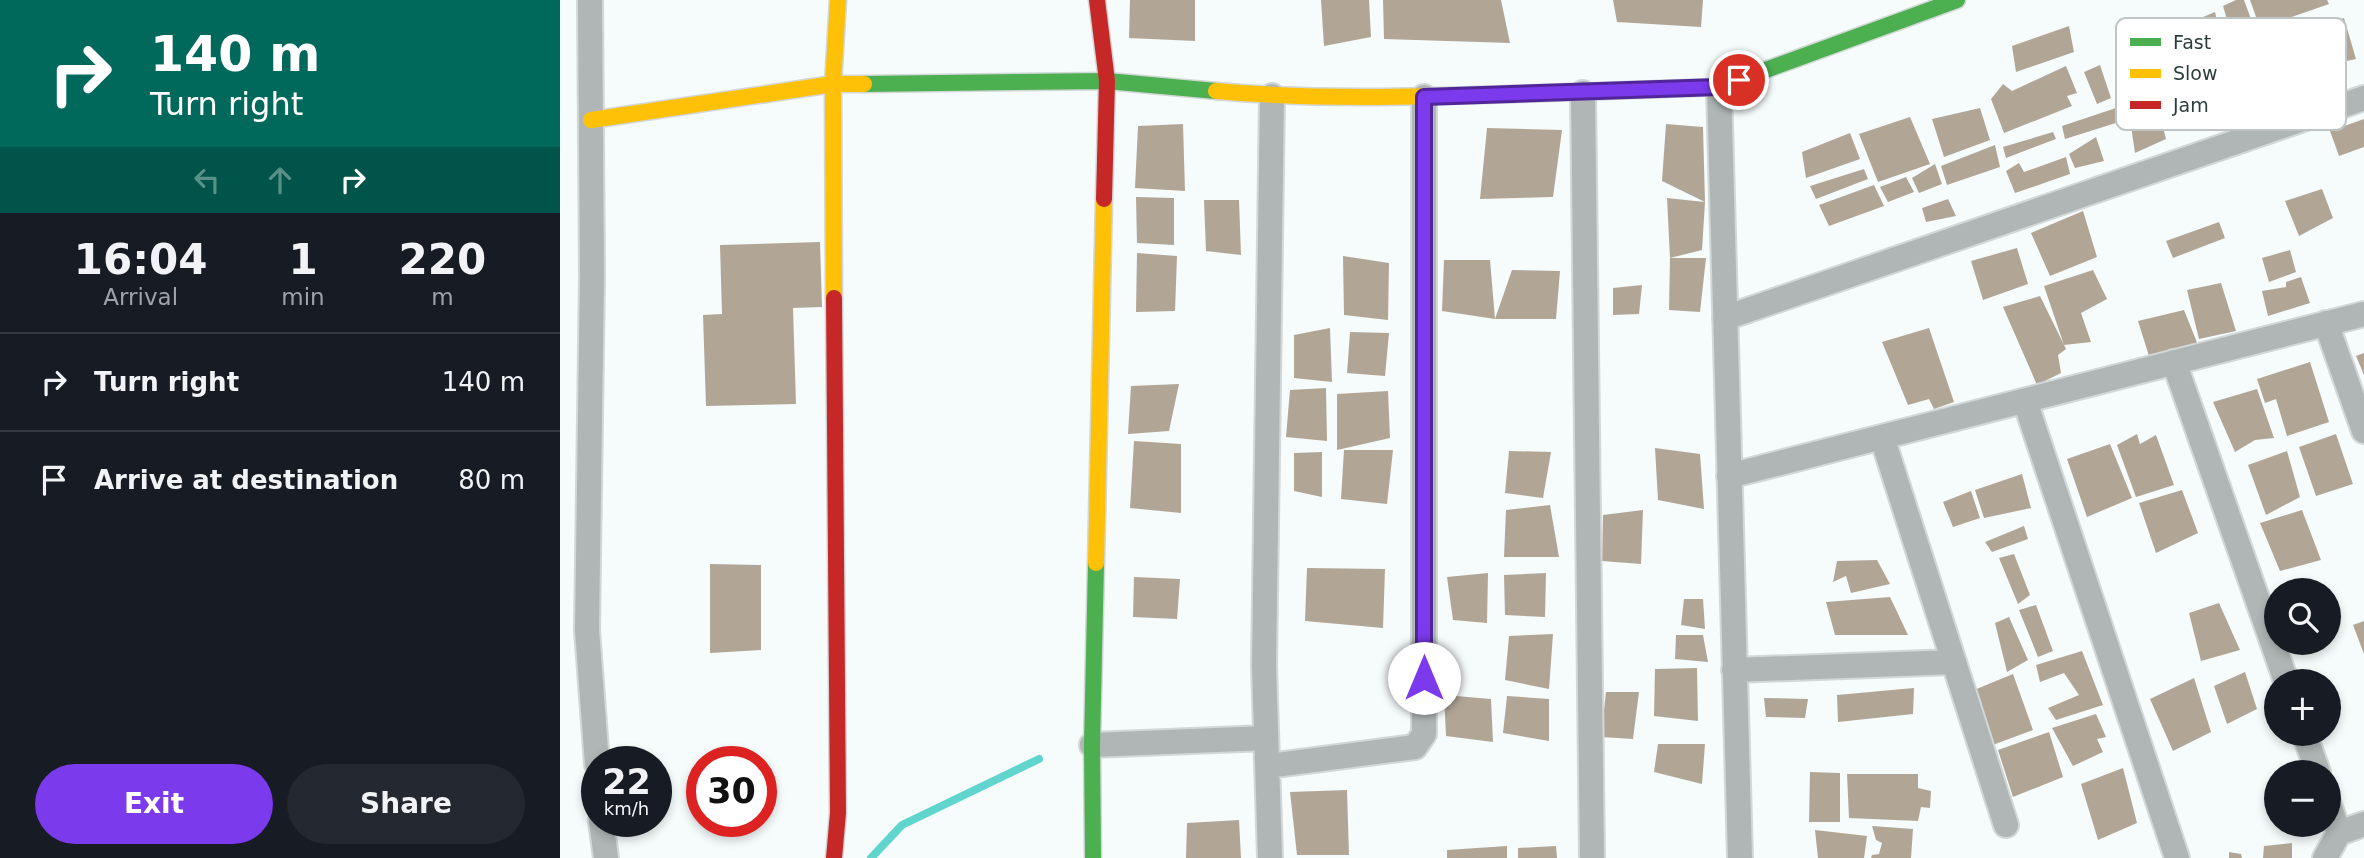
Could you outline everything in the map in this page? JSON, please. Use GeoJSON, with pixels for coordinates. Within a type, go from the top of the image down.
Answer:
{"type":"FeatureCollection","features":[{"type":"Feature","properties":{"kind":"street"},"geometry":{"type":"LineString","coordinates":[[590,0],[592,276],[587,630],[596,746]]}},
{"type":"Feature","properties":{"kind":"street"},"geometry":{"type":"LineString","coordinates":[[834,858],[838,799],[832,84],[838,0]]}},
{"type":"Feature","properties":{"kind":"street"},"geometry":{"type":"LineString","coordinates":[[1093,858],[1092,745],[1107,81],[1097,0]]}},
{"type":"Feature","properties":{"kind":"street"},"geometry":{"type":"LineString","coordinates":[[591,120],[832,84],[1107,81],[1272,96],[1424,97],[1719,87],[1931,5],[1957,0]]}},
{"type":"Feature","properties":{"kind":"street"},"geometry":{"type":"LineString","coordinates":[[1719,87],[1740,858]]}},
{"type":"Feature","properties":{"kind":"street"},"geometry":{"type":"LineString","coordinates":[[1583,93],[1592,858]]}},
{"type":"Feature","properties":{"kind":"street"},"geometry":{"type":"LineString","coordinates":[[1270,858],[1264,666],[1272,96]]}},
{"type":"Feature","properties":{"kind":"street"},"geometry":{"type":"LineString","coordinates":[[1268,766],[1415,747],[1424,734],[1424,97]]}},
{"type":"Feature","properties":{"kind":"street"},"geometry":{"type":"LineString","coordinates":[[2346,104],[2364,98]]}},
{"type":"Feature","properties":{"kind":"street"},"geometry":{"type":"LineString","coordinates":[[1725,318],[2271,130]]}},
{"type":"Feature","properties":{"kind":"street"},"geometry":{"type":"LineString","coordinates":[[1729,476],[2364,314]]}},
{"type":"Feature","properties":{"kind":"street"},"geometry":{"type":"LineString","coordinates":[[2326,323],[2364,431]]}},
{"type":"Feature","properties":{"kind":"street"},"geometry":{"type":"LineString","coordinates":[[2174,362],[2282,669]]}},
{"type":"Feature","properties":{"kind":"street"},"geometry":{"type":"LineString","coordinates":[[2025,401],[2177,858]]}},
{"type":"Feature","properties":{"kind":"street"},"geometry":{"type":"LineString","coordinates":[[1882,437],[2006,825]]}},
{"type":"Feature","properties":{"kind":"street"},"geometry":{"type":"LineString","coordinates":[[1734,670],[1954,662]]}},
{"type":"Feature","properties":{"kind":"street"},"geometry":{"type":"LineString","coordinates":[[1092,745],[1266,738]]}},
{"type":"Feature","properties":{"kind":"street"},"geometry":{"type":"LineString","coordinates":[[2341,832],[2364,824]]}},
{"type":"Feature","properties":{"kind":"street"},"geometry":{"type":"LineString","coordinates":[[603,837],[606,858]]}},
{"type":"Feature","properties":{"kind":"street"},"geometry":{"type":"LineString","coordinates":[[2325,858],[2337,837]]}},
{"type":"Feature","properties":{"kind":"building"},"geometry":{"type":"Polygon","coordinates":[[[1130,0],[1195,0],[1195,41],[1129,38],[1130,0]]]}},
{"type":"Feature","properties":{"kind":"building"},"geometry":{"type":"Polygon","coordinates":[[[1321,0],[1369,0],[1371,37],[1324,46],[1321,0]]]}},
{"type":"Feature","properties":{"kind":"building"},"geometry":{"type":"Polygon","coordinates":[[[1383,0],[1501,0],[1510,43],[1384,39],[1383,0]]]}},
{"type":"Feature","properties":{"kind":"building"},"geometry":{"type":"Polygon","coordinates":[[[1613,0],[1703,0],[1701,27],[1617,22],[1613,0]]]}},
{"type":"Feature","properties":{"kind":"building"},"geometry":{"type":"Polygon","coordinates":[[[2236,0],[2244,0],[2251,18],[2227,18],[2223,6],[2236,0]]]}},
{"type":"Feature","properties":{"kind":"building"},"geometry":{"type":"Polygon","coordinates":[[[2250,0],[2327,0],[2329,4],[2289,18],[2256,18],[2250,0]]]}},
{"type":"Feature","properties":{"kind":"building"},"geometry":{"type":"Polygon","coordinates":[[[2215,12],[2216,18],[2201,18],[2215,12]]]}},
{"type":"Feature","properties":{"kind":"building"},"geometry":{"type":"Polygon","coordinates":[[[2346,25],[2356,59],[2346,61],[2346,25]]]}},
{"type":"Feature","properties":{"kind":"building"},"geometry":{"type":"Polygon","coordinates":[[[2069,26],[2074,52],[2016,72],[2012,46],[2069,26]]]}},
{"type":"Feature","properties":{"kind":"building"},"geometry":{"type":"Polygon","coordinates":[[[2100,65],[2111,98],[2097,104],[2084,72],[2100,65]]]}},
{"type":"Feature","properties":{"kind":"building"},"geometry":{"type":"Polygon","coordinates":[[[2066,66],[2077,93],[2067,96],[2072,106],[2004,133],[1991,99],[2003,84],[2012,91],[2066,66]]]}},
{"type":"Feature","properties":{"kind":"building"},"geometry":{"type":"Polygon","coordinates":[[[1980,108],[1990,140],[1944,157],[1932,119],[1980,108]]]}},
{"type":"Feature","properties":{"kind":"building"},"geometry":{"type":"Polygon","coordinates":[[[2116,108],[2116,123],[2065,139],[2062,126],[2116,108]]]}},
{"type":"Feature","properties":{"kind":"building"},"geometry":{"type":"Polygon","coordinates":[[[1910,117],[1930,164],[1878,182],[1859,134],[1910,117]]]}},
{"type":"Feature","properties":{"kind":"building"},"geometry":{"type":"Polygon","coordinates":[[[2364,119],[2364,147],[2339,156],[2330,131],[2346,130],[2346,125],[2364,119]]]}},
{"type":"Feature","properties":{"kind":"building"},"geometry":{"type":"Polygon","coordinates":[[[1183,124],[1185,191],[1135,188],[1138,126],[1183,124]]]}},
{"type":"Feature","properties":{"kind":"building"},"geometry":{"type":"Polygon","coordinates":[[[1666,124],[1703,127],[1705,202],[1662,181],[1666,124]]]}},
{"type":"Feature","properties":{"kind":"building"},"geometry":{"type":"Polygon","coordinates":[[[1487,128],[1562,130],[1553,197],[1480,199],[1487,128]]]}},
{"type":"Feature","properties":{"kind":"building"},"geometry":{"type":"Polygon","coordinates":[[[2132,130],[2164,130],[2166,139],[2135,153],[2132,130]]]}},
{"type":"Feature","properties":{"kind":"building"},"geometry":{"type":"Polygon","coordinates":[[[2053,132],[2056,139],[2006,158],[2003,147],[2053,132]]]}},
{"type":"Feature","properties":{"kind":"building"},"geometry":{"type":"Polygon","coordinates":[[[1850,133],[1860,159],[1806,178],[1802,152],[1850,133]]]}},
{"type":"Feature","properties":{"kind":"building"},"geometry":{"type":"Polygon","coordinates":[[[2096,137],[2104,161],[2075,168],[2069,154],[2096,137]]]}},
{"type":"Feature","properties":{"kind":"building"},"geometry":{"type":"Polygon","coordinates":[[[1995,145],[2000,167],[1947,185],[1941,166],[1995,145]]]}},
{"type":"Feature","properties":{"kind":"building"},"geometry":{"type":"Polygon","coordinates":[[[2066,157],[2070,174],[2015,193],[2006,171],[2019,163],[2024,172],[2066,157]]]}},
{"type":"Feature","properties":{"kind":"building"},"geometry":{"type":"Polygon","coordinates":[[[1935,164],[1942,184],[1919,193],[1912,178],[1935,164]]]}},
{"type":"Feature","properties":{"kind":"building"},"geometry":{"type":"Polygon","coordinates":[[[1864,169],[1868,179],[1816,199],[1810,186],[1864,169]]]}},
{"type":"Feature","properties":{"kind":"building"},"geometry":{"type":"Polygon","coordinates":[[[1906,177],[1914,192],[1888,202],[1880,187],[1906,177]]]}},
{"type":"Feature","properties":{"kind":"building"},"geometry":{"type":"Polygon","coordinates":[[[1874,185],[1884,206],[1829,226],[1819,205],[1874,185]]]}},
{"type":"Feature","properties":{"kind":"building"},"geometry":{"type":"Polygon","coordinates":[[[2322,189],[2333,218],[2299,236],[2285,201],[2322,189]]]}},
{"type":"Feature","properties":{"kind":"building"},"geometry":{"type":"Polygon","coordinates":[[[1136,197],[1174,198],[1174,245],[1137,243],[1136,197]]]}},
{"type":"Feature","properties":{"kind":"building"},"geometry":{"type":"Polygon","coordinates":[[[1667,198],[1705,202],[1702,250],[1670,258],[1667,198]]]}},
{"type":"Feature","properties":{"kind":"building"},"geometry":{"type":"Polygon","coordinates":[[[1948,199],[1956,216],[1926,222],[1922,208],[1948,199]]]}},
{"type":"Feature","properties":{"kind":"building"},"geometry":{"type":"Polygon","coordinates":[[[1204,200],[1239,200],[1241,255],[1206,251],[1204,200]]]}},
{"type":"Feature","properties":{"kind":"building"},"geometry":{"type":"Polygon","coordinates":[[[2083,211],[2097,257],[2050,276],[2031,233],[2083,211]]]}},
{"type":"Feature","properties":{"kind":"building"},"geometry":{"type":"Polygon","coordinates":[[[2219,222],[2225,238],[2173,258],[2166,241],[2219,222]]]}},
{"type":"Feature","properties":{"kind":"building"},"geometry":{"type":"Polygon","coordinates":[[[820,242],[822,307],[793,308],[796,404],[706,406],[703,315],[722,314],[720,245],[820,242]]]}},
{"type":"Feature","properties":{"kind":"building"},"geometry":{"type":"Polygon","coordinates":[[[2017,248],[2028,284],[1983,300],[1971,261],[2017,248]]]}},
{"type":"Feature","properties":{"kind":"building"},"geometry":{"type":"Polygon","coordinates":[[[2290,250],[2296,272],[2269,282],[2262,258],[2290,250]]]}},
{"type":"Feature","properties":{"kind":"building"},"geometry":{"type":"Polygon","coordinates":[[[1137,253],[1177,256],[1175,311],[1136,312],[1137,253]]]}},
{"type":"Feature","properties":{"kind":"building"},"geometry":{"type":"Polygon","coordinates":[[[1343,256],[1389,263],[1388,320],[1344,315],[1343,256]]]}},
{"type":"Feature","properties":{"kind":"building"},"geometry":{"type":"Polygon","coordinates":[[[1670,258],[1706,258],[1700,312],[1669,310],[1670,258]]]}},
{"type":"Feature","properties":{"kind":"building"},"geometry":{"type":"Polygon","coordinates":[[[1444,260],[1490,260],[1495,319],[1442,311],[1444,260]]]}},
{"type":"Feature","properties":{"kind":"building"},"geometry":{"type":"Polygon","coordinates":[[[1512,270],[1560,271],[1556,319],[1495,319],[1512,270]]]}},
{"type":"Feature","properties":{"kind":"building"},"geometry":{"type":"Polygon","coordinates":[[[2093,270],[2107,299],[2081,313],[2091,342],[2064,345],[2044,286],[2093,270]]]}},
{"type":"Feature","properties":{"kind":"building"},"geometry":{"type":"Polygon","coordinates":[[[2301,277],[2310,303],[2268,316],[2262,291],[2286,287],[2286,282],[2301,277]]]}},
{"type":"Feature","properties":{"kind":"building"},"geometry":{"type":"Polygon","coordinates":[[[2221,283],[2236,331],[2199,339],[2187,290],[2221,283]]]}},
{"type":"Feature","properties":{"kind":"building"},"geometry":{"type":"Polygon","coordinates":[[[1642,285],[1639,314],[1613,315],[1613,288],[1642,285]]]}},
{"type":"Feature","properties":{"kind":"building"},"geometry":{"type":"Polygon","coordinates":[[[2040,296],[2066,349],[2058,355],[2061,373],[2037,385],[2003,307],[2040,296]]]}},
{"type":"Feature","properties":{"kind":"building"},"geometry":{"type":"Polygon","coordinates":[[[2184,310],[2198,345],[2149,356],[2138,321],[2184,310]]]}},
{"type":"Feature","properties":{"kind":"building"},"geometry":{"type":"Polygon","coordinates":[[[1330,328],[1332,382],[1294,378],[1294,335],[1330,328]]]}},
{"type":"Feature","properties":{"kind":"building"},"geometry":{"type":"Polygon","coordinates":[[[1929,328],[1954,402],[1934,409],[1929,399],[1908,405],[1882,342],[1929,328]]]}},
{"type":"Feature","properties":{"kind":"building"},"geometry":{"type":"Polygon","coordinates":[[[1350,332],[1389,333],[1385,376],[1347,373],[1350,332]]]}},
{"type":"Feature","properties":{"kind":"building"},"geometry":{"type":"Polygon","coordinates":[[[2364,353],[2364,375],[2356,356],[2364,353]]]}},
{"type":"Feature","properties":{"kind":"building"},"geometry":{"type":"Polygon","coordinates":[[[2310,362],[2329,422],[2287,436],[2276,399],[2265,403],[2257,379],[2310,362]]]}},
{"type":"Feature","properties":{"kind":"building"},"geometry":{"type":"Polygon","coordinates":[[[1179,384],[1169,431],[1128,434],[1131,386],[1179,384]]]}},
{"type":"Feature","properties":{"kind":"building"},"geometry":{"type":"Polygon","coordinates":[[[1326,388],[1327,441],[1286,437],[1290,390],[1326,388]]]}},
{"type":"Feature","properties":{"kind":"building"},"geometry":{"type":"Polygon","coordinates":[[[2257,389],[2274,438],[2255,440],[2235,452],[2213,402],[2257,389]]]}},
{"type":"Feature","properties":{"kind":"building"},"geometry":{"type":"Polygon","coordinates":[[[1388,391],[1390,438],[1337,450],[1337,394],[1388,391]]]}},
{"type":"Feature","properties":{"kind":"building"},"geometry":{"type":"Polygon","coordinates":[[[2137,434],[2140,444],[2156,435],[2174,485],[2136,497],[2117,445],[2137,434]]]}},
{"type":"Feature","properties":{"kind":"building"},"geometry":{"type":"Polygon","coordinates":[[[2336,434],[2353,484],[2316,496],[2299,447],[2336,434]]]}},
{"type":"Feature","properties":{"kind":"building"},"geometry":{"type":"Polygon","coordinates":[[[1134,441],[1181,444],[1181,513],[1130,508],[1134,441]]]}},
{"type":"Feature","properties":{"kind":"building"},"geometry":{"type":"Polygon","coordinates":[[[2110,444],[2132,498],[2087,517],[2067,459],[2110,444]]]}},
{"type":"Feature","properties":{"kind":"building"},"geometry":{"type":"Polygon","coordinates":[[[1655,448],[1700,454],[1704,509],[1658,500],[1655,448]]]}},
{"type":"Feature","properties":{"kind":"building"},"geometry":{"type":"Polygon","coordinates":[[[1344,450],[1393,450],[1387,504],[1341,499],[1344,450]]]}},
{"type":"Feature","properties":{"kind":"building"},"geometry":{"type":"Polygon","coordinates":[[[1509,451],[1551,452],[1543,498],[1505,493],[1509,451]]]}},
{"type":"Feature","properties":{"kind":"building"},"geometry":{"type":"Polygon","coordinates":[[[2287,451],[2300,497],[2266,515],[2248,465],[2287,451]]]}},
{"type":"Feature","properties":{"kind":"building"},"geometry":{"type":"Polygon","coordinates":[[[1322,452],[1322,497],[1294,491],[1294,453],[1322,452]]]}},
{"type":"Feature","properties":{"kind":"building"},"geometry":{"type":"Polygon","coordinates":[[[2022,474],[2031,508],[1984,518],[1975,490],[2022,474]]]}},
{"type":"Feature","properties":{"kind":"building"},"geometry":{"type":"Polygon","coordinates":[[[2182,490],[2198,533],[2156,553],[2139,503],[2182,490]]]}},
{"type":"Feature","properties":{"kind":"building"},"geometry":{"type":"Polygon","coordinates":[[[1971,491],[1980,518],[1953,527],[1943,502],[1971,491]]]}},
{"type":"Feature","properties":{"kind":"building"},"geometry":{"type":"Polygon","coordinates":[[[1550,505],[1559,557],[1504,557],[1506,510],[1550,505]]]}},
{"type":"Feature","properties":{"kind":"building"},"geometry":{"type":"Polygon","coordinates":[[[1643,510],[1641,564],[1602,561],[1603,515],[1643,510]]]}},
{"type":"Feature","properties":{"kind":"building"},"geometry":{"type":"Polygon","coordinates":[[[2302,510],[2321,560],[2280,571],[2260,523],[2302,510]]]}},
{"type":"Feature","properties":{"kind":"building"},"geometry":{"type":"Polygon","coordinates":[[[2024,526],[2028,539],[1992,552],[1985,542],[2024,526]]]}},
{"type":"Feature","properties":{"kind":"building"},"geometry":{"type":"Polygon","coordinates":[[[2014,554],[2030,595],[2018,604],[1999,558],[2014,554]]]}},
{"type":"Feature","properties":{"kind":"building"},"geometry":{"type":"Polygon","coordinates":[[[1877,560],[1890,584],[1851,593],[1846,576],[1833,582],[1837,561],[1877,560]]]}},
{"type":"Feature","properties":{"kind":"building"},"geometry":{"type":"Polygon","coordinates":[[[710,564],[761,565],[761,650],[710,653],[710,564]]]}},
{"type":"Feature","properties":{"kind":"building"},"geometry":{"type":"Polygon","coordinates":[[[1307,568],[1385,569],[1383,628],[1305,621],[1307,568]]]}},
{"type":"Feature","properties":{"kind":"building"},"geometry":{"type":"Polygon","coordinates":[[[1488,573],[1487,623],[1453,620],[1447,577],[1488,573]]]}},
{"type":"Feature","properties":{"kind":"building"},"geometry":{"type":"Polygon","coordinates":[[[1546,573],[1545,617],[1505,615],[1504,575],[1546,573]]]}},
{"type":"Feature","properties":{"kind":"building"},"geometry":{"type":"Polygon","coordinates":[[[1134,577],[1180,579],[1177,619],[1133,617],[1134,577]]]}},
{"type":"Feature","properties":{"kind":"building"},"geometry":{"type":"Polygon","coordinates":[[[1890,597],[1908,635],[1835,635],[1826,602],[1890,597]]]}},
{"type":"Feature","properties":{"kind":"building"},"geometry":{"type":"Polygon","coordinates":[[[1684,599],[1703,599],[1705,629],[1681,625],[1684,599]]]}},
{"type":"Feature","properties":{"kind":"building"},"geometry":{"type":"Polygon","coordinates":[[[2219,603],[2240,650],[2201,661],[2189,613],[2219,603]]]}},
{"type":"Feature","properties":{"kind":"building"},"geometry":{"type":"Polygon","coordinates":[[[2036,605],[2053,651],[2038,657],[2019,610],[2036,605]]]}},
{"type":"Feature","properties":{"kind":"building"},"geometry":{"type":"Polygon","coordinates":[[[2009,617],[2028,660],[2007,672],[1995,623],[2009,617]]]}},
{"type":"Feature","properties":{"kind":"building"},"geometry":{"type":"Polygon","coordinates":[[[2364,621],[2364,654],[2353,625],[2364,621]]]}},
{"type":"Feature","properties":{"kind":"building"},"geometry":{"type":"Polygon","coordinates":[[[1553,634],[1549,689],[1505,680],[1509,636],[1553,634]]]}},
{"type":"Feature","properties":{"kind":"building"},"geometry":{"type":"Polygon","coordinates":[[[1676,635],[1703,635],[1708,662],[1675,659],[1676,635]]]}},
{"type":"Feature","properties":{"kind":"building"},"geometry":{"type":"Polygon","coordinates":[[[2082,651],[2103,705],[2056,720],[2048,708],[2079,695],[2064,673],[2040,682],[2036,665],[2082,651]]]}},
{"type":"Feature","properties":{"kind":"building"},"geometry":{"type":"Polygon","coordinates":[[[1697,668],[1698,721],[1654,716],[1655,669],[1697,668]]]}},
{"type":"Feature","properties":{"kind":"building"},"geometry":{"type":"Polygon","coordinates":[[[2245,672],[2257,709],[2227,724],[2214,686],[2245,672]]]}},
{"type":"Feature","properties":{"kind":"building"},"geometry":{"type":"Polygon","coordinates":[[[2013,674],[2033,730],[1990,746],[1974,690],[2013,674]]]}},
{"type":"Feature","properties":{"kind":"building"},"geometry":{"type":"Polygon","coordinates":[[[2194,678],[2211,732],[2173,751],[2150,699],[2194,678]]]}},
{"type":"Feature","properties":{"kind":"building"},"geometry":{"type":"Polygon","coordinates":[[[1914,688],[1913,714],[1838,722],[1837,695],[1914,688]]]}},
{"type":"Feature","properties":{"kind":"building"},"geometry":{"type":"Polygon","coordinates":[[[1606,692],[1639,692],[1633,739],[1601,737],[1606,692]]]}},
{"type":"Feature","properties":{"kind":"building"},"geometry":{"type":"Polygon","coordinates":[[[1444,695],[1491,699],[1493,742],[1446,736],[1444,695]]]}},
{"type":"Feature","properties":{"kind":"building"},"geometry":{"type":"Polygon","coordinates":[[[1507,696],[1549,699],[1549,741],[1503,733],[1507,696]]]}},
{"type":"Feature","properties":{"kind":"building"},"geometry":{"type":"Polygon","coordinates":[[[1764,698],[1808,699],[1805,718],[1766,717],[1764,698]]]}},
{"type":"Feature","properties":{"kind":"building"},"geometry":{"type":"Polygon","coordinates":[[[2096,714],[2106,737],[2097,739],[2103,752],[2073,766],[2052,728],[2096,714]]]}},
{"type":"Feature","properties":{"kind":"building"},"geometry":{"type":"Polygon","coordinates":[[[2049,732],[2063,777],[2013,797],[1998,750],[2049,732]]]}},
{"type":"Feature","properties":{"kind":"building"},"geometry":{"type":"Polygon","coordinates":[[[1658,744],[1705,744],[1702,784],[1654,772],[1658,744]]]}},
{"type":"Feature","properties":{"kind":"building"},"geometry":{"type":"Polygon","coordinates":[[[2123,768],[2137,823],[2098,840],[2081,784],[2123,768]]]}},
{"type":"Feature","properties":{"kind":"building"},"geometry":{"type":"Polygon","coordinates":[[[1810,772],[1840,773],[1840,822],[1809,822],[1810,772]]]}},
{"type":"Feature","properties":{"kind":"building"},"geometry":{"type":"Polygon","coordinates":[[[1847,774],[1918,774],[1918,788],[1931,791],[1930,808],[1921,807],[1918,821],[1849,818],[1847,774]]]}},
{"type":"Feature","properties":{"kind":"building"},"geometry":{"type":"Polygon","coordinates":[[[1347,790],[1349,855],[1297,855],[1290,792],[1347,790]]]}},
{"type":"Feature","properties":{"kind":"building"},"geometry":{"type":"Polygon","coordinates":[[[1239,820],[1241,858],[1186,858],[1187,823],[1239,820]]]}},
{"type":"Feature","properties":{"kind":"building"},"geometry":{"type":"Polygon","coordinates":[[[1872,826],[1913,829],[1911,858],[1871,858],[1872,855],[1879,854],[1882,843],[1876,840],[1872,826]]]}},
{"type":"Feature","properties":{"kind":"building"},"geometry":{"type":"Polygon","coordinates":[[[1815,830],[1867,836],[1864,858],[1818,858],[1815,830]]]}},
{"type":"Feature","properties":{"kind":"building"},"geometry":{"type":"Polygon","coordinates":[[[2292,843],[2292,858],[2263,858],[2264,846],[2292,843]]]}},
{"type":"Feature","properties":{"kind":"building"},"geometry":{"type":"Polygon","coordinates":[[[1507,846],[1507,858],[1447,858],[1447,850],[1507,846]]]}},
{"type":"Feature","properties":{"kind":"building"},"geometry":{"type":"Polygon","coordinates":[[[1556,846],[1557,858],[1518,858],[1518,848],[1556,846]]]}},
{"type":"Feature","properties":{"kind":"building"},"geometry":{"type":"Polygon","coordinates":[[[2229,852],[2241,854],[2242,858],[2229,858],[2229,852]]]}},
{"type":"Feature","properties":{"kind":"waterway"},"geometry":{"type":"LineString","coordinates":[[871,858],[902,825],[1039,759]]}},
{"type":"Feature","properties":{"kind":"traffic: fast"},"geometry":{"type":"LineString","coordinates":[[1514,94],[1719,87],[1957,0]]}},
{"type":"Feature","properties":{"kind":"traffic: fast"},"geometry":{"type":"LineString","coordinates":[[864,84],[1107,81],[1216,91]]}},
{"type":"Feature","properties":{"kind":"traffic: fast"},"geometry":{"type":"LineString","coordinates":[[1093,858],[1092,745],[1096,563]]}},
{"type":"Feature","properties":{"kind":"traffic: slow"},"geometry":{"type":"LineString","coordinates":[[834,298],[833,84],[838,0]]}},
{"type":"Feature","properties":{"kind":"traffic: slow"},"geometry":{"type":"LineString","coordinates":[[591,120],[833,84],[864,84]]}},
{"type":"Feature","properties":{"kind":"traffic: slow"},"geometry":{"type":"LineString","coordinates":[[1216,91],[1328,97],[1514,94]]}},
{"type":"Feature","properties":{"kind":"traffic: slow"},"geometry":{"type":"LineString","coordinates":[[1096,563],[1104,199]]}},
{"type":"Feature","properties":{"kind":"traffic: jam"},"geometry":{"type":"LineString","coordinates":[[1097,0],[1107,81],[1104,199]]}},
{"type":"Feature","properties":{"kind":"traffic: jam"},"geometry":{"type":"LineString","coordinates":[[834,298],[838,813],[834,858]]}},
{"type":"Feature","properties":{"kind":"route"},"geometry":{"type":"LineString","coordinates":[[1424,678],[1424,97],[1719,87],[1739,80]]}}]}
